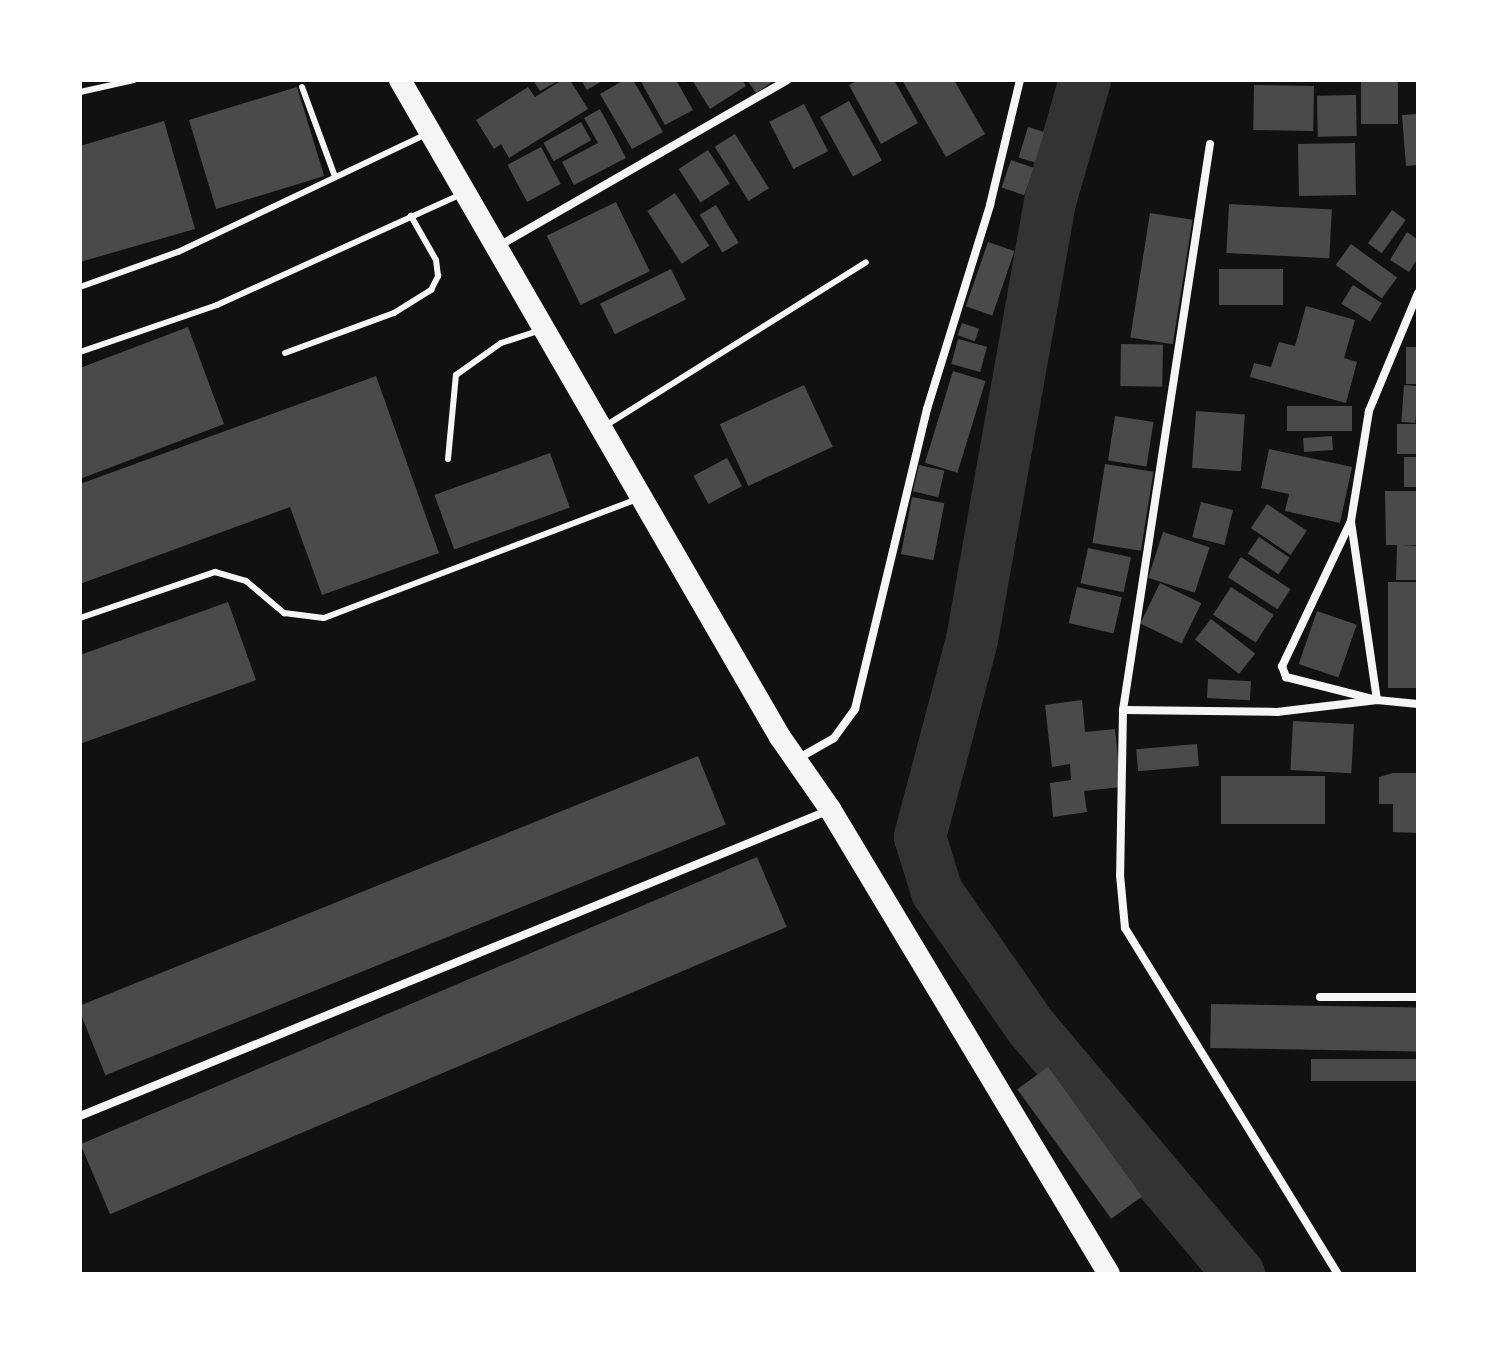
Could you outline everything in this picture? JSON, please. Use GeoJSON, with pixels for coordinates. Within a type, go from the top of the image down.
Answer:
{"type":"FeatureCollection","features":[{"type":"Feature","properties":{"kind":"highway"},"geometry":{"type":"LineString","coordinates":[[400,80],[794,760],[830,809],[1109,1274]]}},
{"type":"Feature","properties":{"kind":"street"},"geometry":{"type":"LineString","coordinates":[[497,247],[787,80]]}},
{"type":"Feature","properties":{"kind":"street"},"geometry":{"type":"LineString","coordinates":[[794,760],[834,738],[855,709],[919,439],[990,205],[1020,80]]}},
{"type":"Feature","properties":{"kind":"street"},"geometry":{"type":"LineString","coordinates":[[1210,144],[1123,710],[1120,875],[1125,928],[1338,1274]]}},
{"type":"Feature","properties":{"kind":"street"},"geometry":{"type":"LineString","coordinates":[[1418,293],[1369,411],[1351,521],[1282,666],[1286,677],[1377,700],[1418,704]]}},
{"type":"Feature","properties":{"kind":"street"},"geometry":{"type":"LineString","coordinates":[[1351,521],[1377,700]]}},
{"type":"Feature","properties":{"kind":"street"},"geometry":{"type":"LineString","coordinates":[[1123,710],[1277,712],[1377,700]]}},
{"type":"Feature","properties":{"kind":"street"},"geometry":{"type":"LineString","coordinates":[[80,1116],[830,809]]}},
{"type":"Feature","properties":{"kind":"street"},"geometry":{"type":"LineString","coordinates":[[1320,997],[1418,997]]}},
{"type":"Feature","properties":{"kind":"lane"},"geometry":{"type":"LineString","coordinates":[[80,92],[134,80]]}},
{"type":"Feature","properties":{"kind":"lane"},"geometry":{"type":"LineString","coordinates":[[302,87],[334,174]]}},
{"type":"Feature","properties":{"kind":"lane"},"geometry":{"type":"LineString","coordinates":[[80,287],[178,252],[334,174],[430,133]]}},
{"type":"Feature","properties":{"kind":"lane"},"geometry":{"type":"LineString","coordinates":[[80,352],[217,305],[466,193]]}},
{"type":"Feature","properties":{"kind":"lane"},"geometry":{"type":"LineString","coordinates":[[285,353],[394,313],[431,290],[438,276],[436,260],[411,216]]}},
{"type":"Feature","properties":{"kind":"lane"},"geometry":{"type":"LineString","coordinates":[[601,429],[866,262]]}},
{"type":"Feature","properties":{"kind":"lane"},"geometry":{"type":"LineString","coordinates":[[448,459],[456,375],[501,343],[545,329]]}},
{"type":"Feature","properties":{"kind":"lane"},"geometry":{"type":"LineString","coordinates":[[80,618],[215,572],[246,581],[284,613],[324,618],[642,498]]}},
{"type":"Feature","properties":{"kind":"building"},"geometry":{"type":"Polygon","coordinates":[[[533,80],[560,80],[540,91],[533,80]]]}},
{"type":"Feature","properties":{"kind":"building"},"geometry":{"type":"Polygon","coordinates":[[[562,80],[570,80],[588,109],[509,158],[501,144],[494,149],[476,120],[528,87],[535,97],[562,80]]]}},
{"type":"Feature","properties":{"kind":"building"},"geometry":{"type":"Polygon","coordinates":[[[581,80],[604,80],[587,90],[581,80]]]}},
{"type":"Feature","properties":{"kind":"building"},"geometry":{"type":"Polygon","coordinates":[[[624,80],[633,80],[663,132],[632,149],[600,94],[624,80]]]}},
{"type":"Feature","properties":{"kind":"building"},"geometry":{"type":"Polygon","coordinates":[[[640,80],[676,80],[693,110],[665,125],[640,80]]]}},
{"type":"Feature","properties":{"kind":"building"},"geometry":{"type":"Polygon","coordinates":[[[692,80],[742,80],[746,86],[710,109],[692,80]]]}},
{"type":"Feature","properties":{"kind":"building"},"geometry":{"type":"Polygon","coordinates":[[[747,80],[775,80],[756,93],[747,80]]]}},
{"type":"Feature","properties":{"kind":"building"},"geometry":{"type":"Polygon","coordinates":[[[858,80],[894,80],[918,123],[881,144],[849,85],[858,80]]]}},
{"type":"Feature","properties":{"kind":"building"},"geometry":{"type":"Polygon","coordinates":[[[902,80],[954,80],[985,134],[946,157],[902,80]]]}},
{"type":"Feature","properties":{"kind":"building"},"geometry":{"type":"Polygon","coordinates":[[[1361,80],[1398,80],[1398,124],[1361,124],[1361,80]]]}},
{"type":"Feature","properties":{"kind":"building"},"geometry":{"type":"Polygon","coordinates":[[[1254,85],[1314,86],[1313,131],[1253,130],[1254,85]]]}},
{"type":"Feature","properties":{"kind":"building"},"geometry":{"type":"Polygon","coordinates":[[[297,87],[324,176],[216,209],[189,120],[297,87]]]}},
{"type":"Feature","properties":{"kind":"building"},"geometry":{"type":"Polygon","coordinates":[[[1356,95],[1357,136],[1318,137],[1317,96],[1356,95]]]}},
{"type":"Feature","properties":{"kind":"building"},"geometry":{"type":"Polygon","coordinates":[[[849,101],[882,160],[853,176],[820,117],[849,101]]]}},
{"type":"Feature","properties":{"kind":"building"},"geometry":{"type":"Polygon","coordinates":[[[804,104],[828,151],[793,169],[769,122],[804,104]]]}},
{"type":"Feature","properties":{"kind":"building"},"geometry":{"type":"Polygon","coordinates":[[[600,109],[626,158],[574,185],[562,162],[598,143],[584,118],[600,109]]]}},
{"type":"Feature","properties":{"kind":"building"},"geometry":{"type":"Polygon","coordinates":[[[1418,114],[1418,165],[1406,166],[1402,115],[1418,114]]]}},
{"type":"Feature","properties":{"kind":"building"},"geometry":{"type":"Polygon","coordinates":[[[164,121],[195,229],[80,262],[80,146],[164,121]]]}},
{"type":"Feature","properties":{"kind":"building"},"geometry":{"type":"Polygon","coordinates":[[[581,122],[591,140],[554,161],[543,143],[581,122]]]}},
{"type":"Feature","properties":{"kind":"building"},"geometry":{"type":"Polygon","coordinates":[[[1028,127],[1044,132],[1035,163],[1019,158],[1028,127]]]}},
{"type":"Feature","properties":{"kind":"building"},"geometry":{"type":"Polygon","coordinates":[[[735,134],[769,188],[749,201],[715,147],[735,134]]]}},
{"type":"Feature","properties":{"kind":"building"},"geometry":{"type":"Polygon","coordinates":[[[1355,143],[1356,195],[1299,196],[1298,144],[1355,143]]]}},
{"type":"Feature","properties":{"kind":"building"},"geometry":{"type":"Polygon","coordinates":[[[541,147],[561,184],[527,202],[507,165],[541,147]]]}},
{"type":"Feature","properties":{"kind":"building"},"geometry":{"type":"Polygon","coordinates":[[[708,150],[730,184],[700,203],[679,169],[708,150]]]}},
{"type":"Feature","properties":{"kind":"building"},"geometry":{"type":"Polygon","coordinates":[[[1011,160],[1034,168],[1024,195],[1002,187],[1011,160]]]}},
{"type":"Feature","properties":{"kind":"building"},"geometry":{"type":"Polygon","coordinates":[[[675,193],[709,246],[682,264],[647,211],[675,193]]]}},
{"type":"Feature","properties":{"kind":"building"},"geometry":{"type":"Polygon","coordinates":[[[616,202],[650,271],[581,305],[547,236],[616,202]]]}},
{"type":"Feature","properties":{"kind":"building"},"geometry":{"type":"Polygon","coordinates":[[[1229,204],[1332,209],[1329,258],[1226,253],[1229,204]]]}},
{"type":"Feature","properties":{"kind":"building"},"geometry":{"type":"Polygon","coordinates":[[[716,205],[739,243],[722,253],[700,215],[716,205]]]}},
{"type":"Feature","properties":{"kind":"building"},"geometry":{"type":"Polygon","coordinates":[[[1392,210],[1406,220],[1382,253],[1368,243],[1392,210]]]}},
{"type":"Feature","properties":{"kind":"building"},"geometry":{"type":"Polygon","coordinates":[[[1150,213],[1192,220],[1173,344],[1130,337],[1150,213]]]}},
{"type":"Feature","properties":{"kind":"building"},"geometry":{"type":"Polygon","coordinates":[[[1407,232],[1418,240],[1418,258],[1409,272],[1390,260],[1407,232]]]}},
{"type":"Feature","properties":{"kind":"building"},"geometry":{"type":"Polygon","coordinates":[[[988,242],[1014,251],[992,315],[966,306],[988,242]]]}},
{"type":"Feature","properties":{"kind":"building"},"geometry":{"type":"Polygon","coordinates":[[[1351,244],[1397,278],[1382,299],[1336,265],[1351,244]]]}},
{"type":"Feature","properties":{"kind":"building"},"geometry":{"type":"Polygon","coordinates":[[[671,269],[686,300],[615,334],[600,304],[671,269]]]}},
{"type":"Feature","properties":{"kind":"building"},"geometry":{"type":"Polygon","coordinates":[[[1219,269],[1283,269],[1283,305],[1219,305],[1219,269]]]}},
{"type":"Feature","properties":{"kind":"building"},"geometry":{"type":"Polygon","coordinates":[[[1353,285],[1382,303],[1370,322],[1341,304],[1353,285]]]}},
{"type":"Feature","properties":{"kind":"building"},"geometry":{"type":"Polygon","coordinates":[[[1306,306],[1355,320],[1344,358],[1357,362],[1346,403],[1250,377],[1254,363],[1271,367],[1279,342],[1295,346],[1306,306]]]}},
{"type":"Feature","properties":{"kind":"building"},"geometry":{"type":"Polygon","coordinates":[[[962,323],[979,329],[975,341],[958,335],[962,323]]]}},
{"type":"Feature","properties":{"kind":"building"},"geometry":{"type":"Polygon","coordinates":[[[188,327],[224,424],[80,479],[80,368],[188,327]]]}},
{"type":"Feature","properties":{"kind":"building"},"geometry":{"type":"Polygon","coordinates":[[[958,339],[987,347],[980,372],[951,364],[958,339]]]}},
{"type":"Feature","properties":{"kind":"building"},"geometry":{"type":"Polygon","coordinates":[[[1121,344],[1163,345],[1162,387],[1120,386],[1121,344]]]}},
{"type":"Feature","properties":{"kind":"building"},"geometry":{"type":"Polygon","coordinates":[[[1406,347],[1418,347],[1418,384],[1406,384],[1406,347]]]}},
{"type":"Feature","properties":{"kind":"building"},"geometry":{"type":"Polygon","coordinates":[[[953,371],[986,381],[957,473],[925,463],[953,371]]]}},
{"type":"Feature","properties":{"kind":"building"},"geometry":{"type":"Polygon","coordinates":[[[376,376],[439,553],[322,595],[290,507],[80,584],[80,484],[376,376]]]}},
{"type":"Feature","properties":{"kind":"building"},"geometry":{"type":"Polygon","coordinates":[[[804,385],[833,447],[748,486],[720,424],[804,385]]]}},
{"type":"Feature","properties":{"kind":"building"},"geometry":{"type":"Polygon","coordinates":[[[1404,385],[1418,386],[1415,423],[1401,422],[1404,385]]]}},
{"type":"Feature","properties":{"kind":"building"},"geometry":{"type":"Polygon","coordinates":[[[1287,406],[1352,406],[1352,431],[1287,431],[1287,406]]]}},
{"type":"Feature","properties":{"kind":"building"},"geometry":{"type":"Polygon","coordinates":[[[1196,411],[1245,414],[1241,471],[1192,468],[1196,411]]]}},
{"type":"Feature","properties":{"kind":"building"},"geometry":{"type":"Polygon","coordinates":[[[1115,416],[1154,422],[1146,467],[1108,460],[1115,416]]]}},
{"type":"Feature","properties":{"kind":"building"},"geometry":{"type":"Polygon","coordinates":[[[1397,424],[1418,424],[1418,454],[1397,454],[1397,424]]]}},
{"type":"Feature","properties":{"kind":"building"},"geometry":{"type":"Polygon","coordinates":[[[1332,436],[1333,450],[1304,452],[1303,438],[1332,436]]]}},
{"type":"Feature","properties":{"kind":"building"},"geometry":{"type":"Polygon","coordinates":[[[1269,449],[1352,467],[1340,523],[1285,511],[1289,494],[1261,488],[1269,449]]]}},
{"type":"Feature","properties":{"kind":"building"},"geometry":{"type":"Polygon","coordinates":[[[550,453],[570,508],[454,550],[434,495],[550,453]]]}},
{"type":"Feature","properties":{"kind":"building"},"geometry":{"type":"Polygon","coordinates":[[[1404,457],[1418,457],[1418,487],[1404,487],[1404,457]]]}},
{"type":"Feature","properties":{"kind":"building"},"geometry":{"type":"Polygon","coordinates":[[[727,458],[742,486],[708,504],[693,476],[727,458]]]}},
{"type":"Feature","properties":{"kind":"building"},"geometry":{"type":"Polygon","coordinates":[[[1105,464],[1153,472],[1141,551],[1092,543],[1105,464]]]}},
{"type":"Feature","properties":{"kind":"building"},"geometry":{"type":"Polygon","coordinates":[[[919,465],[944,471],[938,497],[913,491],[919,465]]]}},
{"type":"Feature","properties":{"kind":"building"},"geometry":{"type":"Polygon","coordinates":[[[1385,491],[1418,491],[1418,545],[1403,546],[1418,546],[1418,580],[1396,580],[1397,545],[1386,545],[1385,491]]]}},
{"type":"Feature","properties":{"kind":"building"},"geometry":{"type":"Polygon","coordinates":[[[912,497],[944,503],[933,560],[901,554],[912,497]]]}},
{"type":"Feature","properties":{"kind":"building"},"geometry":{"type":"Polygon","coordinates":[[[1201,502],[1233,510],[1224,545],[1192,537],[1201,502]]]}},
{"type":"Feature","properties":{"kind":"building"},"geometry":{"type":"Polygon","coordinates":[[[1267,504],[1307,531],[1291,555],[1251,528],[1267,504]]]}},
{"type":"Feature","properties":{"kind":"building"},"geometry":{"type":"Polygon","coordinates":[[[1163,532],[1210,547],[1195,593],[1148,578],[1163,532]]]}},
{"type":"Feature","properties":{"kind":"building"},"geometry":{"type":"Polygon","coordinates":[[[1259,537],[1290,558],[1278,574],[1248,554],[1259,537]]]}},
{"type":"Feature","properties":{"kind":"building"},"geometry":{"type":"Polygon","coordinates":[[[1088,548],[1131,557],[1124,592],[1081,583],[1088,548]]]}},
{"type":"Feature","properties":{"kind":"building"},"geometry":{"type":"Polygon","coordinates":[[[1241,557],[1290,589],[1277,609],[1228,577],[1241,557]]]}},
{"type":"Feature","properties":{"kind":"building"},"geometry":{"type":"Polygon","coordinates":[[[1388,582],[1418,582],[1418,688],[1388,688],[1388,582]]]}},
{"type":"Feature","properties":{"kind":"building"},"geometry":{"type":"Polygon","coordinates":[[[1160,583],[1201,603],[1182,644],[1140,623],[1160,583]]]}},
{"type":"Feature","properties":{"kind":"building"},"geometry":{"type":"Polygon","coordinates":[[[1077,587],[1122,597],[1113,633],[1069,623],[1077,587]]]}},
{"type":"Feature","properties":{"kind":"building"},"geometry":{"type":"Polygon","coordinates":[[[1231,587],[1274,615],[1256,642],[1213,615],[1231,587]]]}},
{"type":"Feature","properties":{"kind":"building"},"geometry":{"type":"Polygon","coordinates":[[[228,602],[256,680],[80,744],[80,655],[228,602]]]}},
{"type":"Feature","properties":{"kind":"building"},"geometry":{"type":"Polygon","coordinates":[[[1317,611],[1357,625],[1338,678],[1299,664],[1317,611]]]}},
{"type":"Feature","properties":{"kind":"building"},"geometry":{"type":"Polygon","coordinates":[[[1211,619],[1255,653],[1239,674],[1195,639],[1211,619]]]}},
{"type":"Feature","properties":{"kind":"building"},"geometry":{"type":"Polygon","coordinates":[[[1208,679],[1251,681],[1250,700],[1207,698],[1208,679]]]}},
{"type":"Feature","properties":{"kind":"building"},"geometry":{"type":"Polygon","coordinates":[[[1082,700],[1085,732],[1115,729],[1121,787],[1084,791],[1087,812],[1053,817],[1050,783],[1071,780],[1070,764],[1052,767],[1045,705],[1082,700]]]}},
{"type":"Feature","properties":{"kind":"building"},"geometry":{"type":"Polygon","coordinates":[[[1293,721],[1354,724],[1351,773],[1290,770],[1293,721]]]}},
{"type":"Feature","properties":{"kind":"building"},"geometry":{"type":"Polygon","coordinates":[[[1197,744],[1199,766],[1138,771],[1136,749],[1197,744]]]}},
{"type":"Feature","properties":{"kind":"building"},"geometry":{"type":"Polygon","coordinates":[[[698,756],[726,825],[105,1075],[80,1006],[698,756]]]}},
{"type":"Feature","properties":{"kind":"building"},"geometry":{"type":"Polygon","coordinates":[[[1393,773],[1418,773],[1418,833],[1393,832],[1393,804],[1379,804],[1379,777],[1393,773]]]}},
{"type":"Feature","properties":{"kind":"building"},"geometry":{"type":"Polygon","coordinates":[[[1221,776],[1325,776],[1325,824],[1221,824],[1221,776]]]}},
{"type":"Feature","properties":{"kind":"building"},"geometry":{"type":"Polygon","coordinates":[[[757,857],[787,927],[110,1214],[80,1144],[757,857]]]}},
{"type":"Feature","properties":{"kind":"building"},"geometry":{"type":"Polygon","coordinates":[[[1211,1004],[1418,1008],[1417,1052],[1210,1048],[1211,1004]]]}},
{"type":"Feature","properties":{"kind":"building"},"geometry":{"type":"Polygon","coordinates":[[[1311,1059],[1418,1059],[1418,1081],[1311,1081],[1311,1059]]]}},
{"type":"Feature","properties":{"kind":"building"},"geometry":{"type":"Polygon","coordinates":[[[1048,1067],[1142,1196],[1111,1219],[1017,1089],[1048,1067]]]}},
{"type":"Feature","properties":{"kind":"waterway"},"geometry":{"type":"LineString","coordinates":[[1085,80],[1050,202],[972,640],[920,837],[937,892],[1031,1027],[1239,1274]]}}]}
